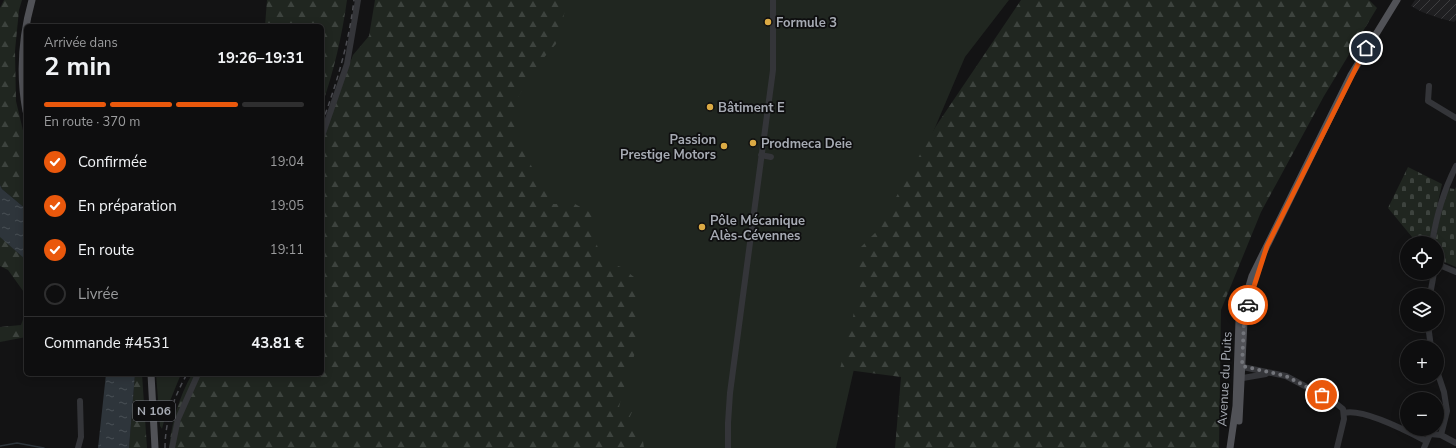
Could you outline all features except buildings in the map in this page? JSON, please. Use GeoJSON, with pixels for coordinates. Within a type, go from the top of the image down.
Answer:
{"type":"FeatureCollection","features":[{"type":"Feature","properties":{"kind":"main road"},"geometry":{"type":"LineString","coordinates":[[27,24],[32,0]]}},
{"type":"Feature","properties":{"kind":"main road","name":"Avenue du Puits"},"geometry":{"type":"LineString","coordinates":[[1233,448],[1241,409],[1239,366],[1241,309],[1252,276],[1351,75],[1397,0]]}},
{"type":"Feature","properties":{"kind":"main road"},"geometry":{"type":"LineString","coordinates":[[24,36],[24,101]]}},
{"type":"Feature","properties":{"kind":"main road","name":"N 106"},"geometry":{"type":"LineString","coordinates":[[151,376],[155,448]]}},
{"type":"Feature","properties":{"kind":"main road","name":"Avenue du Puits"},"geometry":{"type":"LineString","coordinates":[[1230,448],[1235,419],[1239,379]]}},
{"type":"Feature","properties":{"kind":"street"},"geometry":{"type":"LineString","coordinates":[[324,130],[347,64],[358,0]]}},
{"type":"Feature","properties":{"kind":"street"},"geometry":{"type":"LineString","coordinates":[[728,448],[730,393],[774,61],[773,0]]}},
{"type":"Feature","properties":{"kind":"street"},"geometry":{"type":"LineString","coordinates":[[1429,86],[1428,100],[1456,118]]}},
{"type":"Feature","properties":{"kind":"street"},"geometry":{"type":"LineString","coordinates":[[761,155],[771,157]]}},
{"type":"Feature","properties":{"kind":"street"},"geometry":{"type":"LineString","coordinates":[[1433,236],[1440,203],[1445,188],[1456,166]]}},
{"type":"Feature","properties":{"kind":"street"},"geometry":{"type":"LineString","coordinates":[[1444,267],[1456,272]]}},
{"type":"Feature","properties":{"kind":"street"},"geometry":{"type":"LineString","coordinates":[[1239,366],[1266,373],[1277,374],[1294,380],[1334,401],[1343,409],[1344,413],[1343,425],[1337,448]]}},
{"type":"Feature","properties":{"kind":"street"},"geometry":{"type":"LineString","coordinates":[[1239,379],[1266,373]]}},
{"type":"Feature","properties":{"kind":"street"},"geometry":{"type":"LineString","coordinates":[[172,448],[178,419],[197,376]]}},
{"type":"Feature","properties":{"kind":"street"},"geometry":{"type":"LineString","coordinates":[[1444,392],[1447,411],[1444,423]]}},
{"type":"Feature","properties":{"kind":"street"},"geometry":{"type":"LineString","coordinates":[[78,448],[81,437],[80,401]]}},
{"type":"Feature","properties":{"kind":"street"},"geometry":{"type":"LineString","coordinates":[[1344,413],[1349,412],[1368,416],[1397,427],[1426,441]]}},
{"type":"Feature","properties":{"kind":"street"},"geometry":{"type":"LineString","coordinates":[[1424,448],[1429,436]]}},
{"type":"Feature","properties":{"kind":"street"},"geometry":{"type":"LineString","coordinates":[[1443,436],[1456,443]]}},
{"type":"Feature","properties":{"kind":"shaded area"},"geometry":{"type":"Polygon","coordinates":[[[1415,0],[1456,0],[1456,20],[1454,22],[1422,12],[1411,6],[1415,0]]]}},
{"type":"Feature","properties":{"kind":"green space"},"geometry":{"type":"Polygon","coordinates":[[[4,0],[22,0],[19,10],[15,51],[16,101],[24,135],[24,207],[2,189],[0,185],[0,8],[4,0]]]}},
{"type":"Feature","properties":{"kind":"green space"},"geometry":{"type":"Polygon","coordinates":[[[267,0],[347,0],[337,53],[324,98],[324,24],[265,24],[267,0]]]}},
{"type":"Feature","properties":{"kind":"green space"},"geometry":{"type":"Polygon","coordinates":[[[375,0],[568,0],[556,44],[539,63],[519,95],[514,122],[520,145],[552,204],[575,204],[595,215],[589,224],[603,261],[621,267],[634,277],[638,313],[637,340],[634,356],[621,397],[618,414],[632,412],[627,423],[643,441],[644,448],[169,448],[177,410],[183,391],[191,376],[324,376],[324,128],[353,55],[369,36],[375,0]]]}},
{"type":"Feature","properties":{"kind":"green space","name":"Pôle Mécanique Alès-Cévennes"},"geometry":{"type":"Polygon","coordinates":[[[544,0],[1009,0],[965,57],[906,196],[873,286],[836,448],[629,448],[545,342],[505,96],[544,0]]]}},
{"type":"Feature","properties":{"kind":"green space"},"geometry":{"type":"Polygon","coordinates":[[[1021,0],[1369,0],[1377,8],[1324,96],[1261,212],[1221,310],[1219,448],[895,448],[901,377],[840,369],[860,288],[857,251],[877,231],[936,126],[1021,0]]]}},
{"type":"Feature","properties":{"kind":"green space"},"geometry":{"type":"Polygon","coordinates":[[[1408,167],[1442,184],[1431,236],[1411,236],[1388,208],[1408,167]]]}},
{"type":"Feature","properties":{"kind":"green space"},"geometry":{"type":"Polygon","coordinates":[[[1456,187],[1456,267],[1444,262],[1444,236],[1436,236],[1447,188],[1455,189],[1456,187]]]}},
{"type":"Feature","properties":{"kind":"green space"},"geometry":{"type":"Polygon","coordinates":[[[0,236],[24,258],[24,292],[8,270],[0,266],[0,236]]]}},
{"type":"Feature","properties":{"kind":"green space"},"geometry":{"type":"Polygon","coordinates":[[[24,317],[24,337],[0,342],[0,327],[21,325],[24,317]]]}},
{"type":"Feature","properties":{"kind":"green space"},"geometry":{"type":"Polygon","coordinates":[[[135,376],[142,376],[147,448],[129,448],[135,376]]]}},
{"type":"Feature","properties":{"kind":"green space"},"geometry":{"type":"Polygon","coordinates":[[[156,376],[180,376],[168,406],[162,429],[160,426],[156,376]]]}},
{"type":"Feature","properties":{"kind":"water"},"geometry":{"type":"Polygon","coordinates":[[[0,185],[2,189],[24,207],[24,258],[0,237],[0,185]]]}},
{"type":"Feature","properties":{"kind":"water"},"geometry":{"type":"Polygon","coordinates":[[[106,376],[135,376],[129,448],[98,448],[106,376]]]}},
{"type":"Feature","properties":{"kind":"waterway"},"geometry":{"type":"LineString","coordinates":[[0,446],[17,443],[44,448]]}},
{"type":"Feature","properties":{"kind":"railway"},"geometry":{"type":"LineString","coordinates":[[324,118],[342,62],[354,0]]}},
{"type":"Feature","properties":{"kind":"railway"},"geometry":{"type":"LineString","coordinates":[[165,448],[165,438],[171,410],[178,391],[186,376]]}},
{"type":"Feature","properties":{"kind":"way so far"},"geometry":{"type":"LineString","coordinates":[[1248,305],[1244,321],[1242,366],[1266,373],[1286,376],[1322,395]]}},
{"type":"Feature","properties":{"kind":"place","name":"Formule 3"},"geometry":{"type":"Point","coordinates":[768,22]}},
{"type":"Feature","properties":{"kind":"place","name":"Bâtiment E"},"geometry":{"type":"Point","coordinates":[710,107]}},
{"type":"Feature","properties":{"kind":"place","name":"Prodmeca Deie"},"geometry":{"type":"Point","coordinates":[753,143]}},
{"type":"Feature","properties":{"kind":"place","name":"Passion Prestige Motors"},"geometry":{"type":"Point","coordinates":[724,146]}},
{"type":"Feature","properties":{"kind":"place","name":"Pôle Mécanique Alès-Cévennes"},"geometry":{"type":"Point","coordinates":[702,227]}},
{"type":"Feature","properties":{"kind":"route"},"geometry":{"type":"LineString","coordinates":[[1248,305],[1267,246],[1351,75],[1366,48]]}}]}
